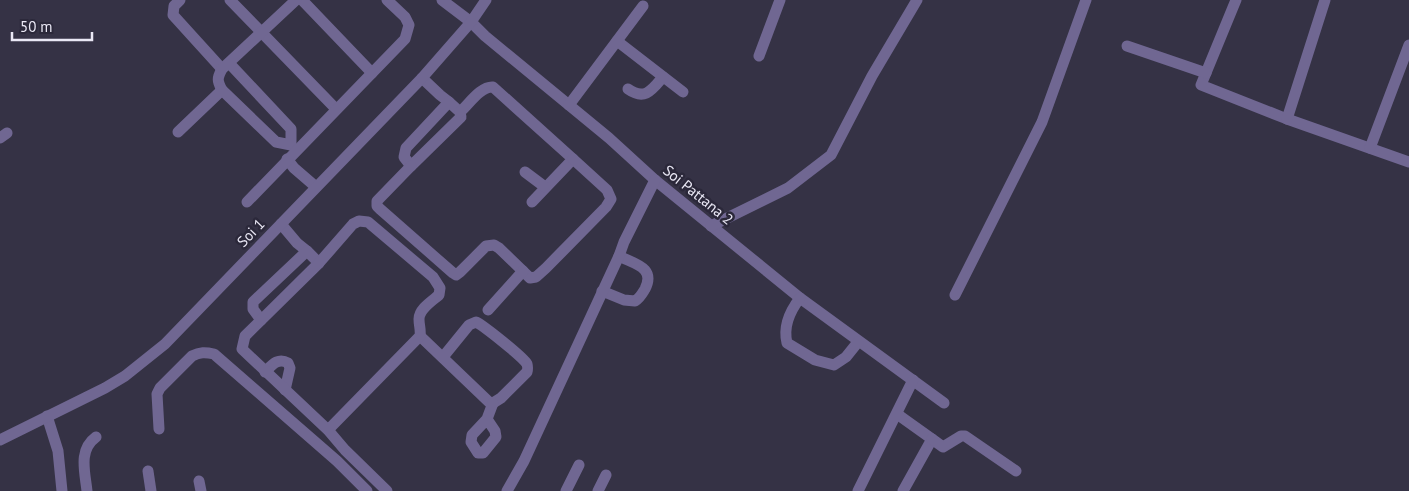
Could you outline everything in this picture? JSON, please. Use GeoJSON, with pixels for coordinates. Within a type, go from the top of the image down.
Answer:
{"type":"FeatureCollection","features":[{"type":"Feature","properties":{"kind":"street"},"geometry":{"type":"LineString","coordinates":[[180,0],[174,6],[173,15],[291,129],[294,148]]}},
{"type":"Feature","properties":{"kind":"street"},"geometry":{"type":"LineString","coordinates":[[230,0],[336,109]]}},
{"type":"Feature","properties":{"kind":"street"},"geometry":{"type":"LineString","coordinates":[[294,148],[276,142],[222,90],[217,82],[217,78],[226,66],[296,0]]}},
{"type":"Feature","properties":{"kind":"street"},"geometry":{"type":"LineString","coordinates":[[302,0],[372,73]]}},
{"type":"Feature","properties":{"kind":"street"},"geometry":{"type":"LineString","coordinates":[[247,202],[287,160],[294,148],[336,109],[405,39],[409,25],[406,17],[387,0]]}},
{"type":"Feature","properties":{"kind":"street","name":"Soi Pattana 2"},"geometry":{"type":"LineString","coordinates":[[442,0],[471,22],[485,36],[609,138],[655,180],[800,298],[911,384],[944,403]]}},
{"type":"Feature","properties":{"kind":"street","name":"Soi 1"},"geometry":{"type":"LineString","coordinates":[[0,440],[105,388],[146,360],[194,315],[422,78],[471,22],[486,0]]}},
{"type":"Feature","properties":{"kind":"street"},"geometry":{"type":"LineString","coordinates":[[759,56],[780,0]]}},
{"type":"Feature","properties":{"kind":"street"},"geometry":{"type":"LineString","coordinates":[[711,226],[788,188],[831,155],[872,76],[916,0]]}},
{"type":"Feature","properties":{"kind":"street"},"geometry":{"type":"LineString","coordinates":[[955,295],[1042,122],[1086,0]]}},
{"type":"Feature","properties":{"kind":"street"},"geometry":{"type":"LineString","coordinates":[[1236,0],[1200,85],[1287,119],[1409,162]]}},
{"type":"Feature","properties":{"kind":"street"},"geometry":{"type":"LineString","coordinates":[[1287,119],[1325,0]]}},
{"type":"Feature","properties":{"kind":"street"},"geometry":{"type":"LineString","coordinates":[[569,105],[643,6]]}},
{"type":"Feature","properties":{"kind":"street"},"geometry":{"type":"LineString","coordinates":[[617,41],[683,92]]}},
{"type":"Feature","properties":{"kind":"street"},"geometry":{"type":"LineString","coordinates":[[1370,148],[1409,45]]}},
{"type":"Feature","properties":{"kind":"street"},"geometry":{"type":"LineString","coordinates":[[1127,46],[1206,73]]}},
{"type":"Feature","properties":{"kind":"street"},"geometry":{"type":"LineString","coordinates":[[628,89],[639,94],[645,94],[652,91],[663,77]]}},
{"type":"Feature","properties":{"kind":"street"},"geometry":{"type":"LineString","coordinates":[[422,78],[460,112],[461,117],[377,201],[377,206],[456,274],[486,246],[490,245],[499,248],[530,278],[536,277],[606,207],[610,199],[606,190],[493,87],[489,86],[484,89],[460,112]]}},
{"type":"Feature","properties":{"kind":"street"},"geometry":{"type":"LineString","coordinates":[[178,132],[222,90]]}},
{"type":"Feature","properties":{"kind":"street"},"geometry":{"type":"LineString","coordinates":[[411,166],[404,157],[406,148],[449,102]]}},
{"type":"Feature","properties":{"kind":"street"},"geometry":{"type":"LineString","coordinates":[[532,202],[573,159]]}},
{"type":"Feature","properties":{"kind":"street"},"geometry":{"type":"LineString","coordinates":[[287,160],[316,187]]}},
{"type":"Feature","properties":{"kind":"street"},"geometry":{"type":"LineString","coordinates":[[525,172],[545,187]]}},
{"type":"Feature","properties":{"kind":"street"},"geometry":{"type":"LineString","coordinates":[[507,491],[524,461],[607,292],[622,257],[624,242],[655,180]]}},
{"type":"Feature","properties":{"kind":"street"},"geometry":{"type":"LineString","coordinates":[[328,430],[420,336],[421,329],[418,317],[421,311],[439,295],[440,288],[437,282],[368,222],[359,221],[353,224],[319,263],[245,336],[242,350],[328,430],[345,450],[387,491]]}},
{"type":"Feature","properties":{"kind":"street"},"geometry":{"type":"LineString","coordinates":[[281,224],[297,243],[319,263]]}},
{"type":"Feature","properties":{"kind":"street"},"geometry":{"type":"LineString","coordinates":[[261,320],[253,309],[253,302],[307,251]]}},
{"type":"Feature","properties":{"kind":"street"},"geometry":{"type":"LineString","coordinates":[[607,292],[624,300],[635,301],[640,298],[648,282],[647,272],[644,268],[622,257]]}},
{"type":"Feature","properties":{"kind":"street"},"geometry":{"type":"LineString","coordinates":[[488,310],[523,271]]}},
{"type":"Feature","properties":{"kind":"street"},"geometry":{"type":"LineString","coordinates":[[800,298],[794,305],[785,333],[787,343],[815,360],[834,365],[846,357],[858,342]]}},
{"type":"Feature","properties":{"kind":"street"},"geometry":{"type":"LineString","coordinates":[[443,357],[474,322],[479,323],[519,356],[528,366],[527,372],[501,398],[493,403],[487,419]]}},
{"type":"Feature","properties":{"kind":"street"},"geometry":{"type":"LineString","coordinates":[[420,336],[482,396],[493,403]]}},
{"type":"Feature","properties":{"kind":"street"},"geometry":{"type":"LineString","coordinates":[[159,429],[156,400],[160,388],[192,356],[206,352],[214,354],[337,461],[367,491]]}},
{"type":"Feature","properties":{"kind":"street"},"geometry":{"type":"LineString","coordinates":[[265,372],[276,361],[282,360],[288,363],[290,368],[285,390]]}},
{"type":"Feature","properties":{"kind":"street"},"geometry":{"type":"LineString","coordinates":[[858,491],[911,384]]}},
{"type":"Feature","properties":{"kind":"street"},"geometry":{"type":"LineString","coordinates":[[897,414],[943,447],[961,436],[965,436],[1016,471]]}},
{"type":"Feature","properties":{"kind":"street"},"geometry":{"type":"LineString","coordinates":[[47,416],[58,451],[62,491]]}},
{"type":"Feature","properties":{"kind":"street"},"geometry":{"type":"LineString","coordinates":[[86,491],[83,461],[89,442],[96,437]]}},
{"type":"Feature","properties":{"kind":"street"},"geometry":{"type":"LineString","coordinates":[[903,491],[932,439]]}},
{"type":"Feature","properties":{"kind":"street"},"geometry":{"type":"LineString","coordinates":[[566,491],[579,464]]}},
{"type":"Feature","properties":{"kind":"street"},"geometry":{"type":"LineString","coordinates":[[148,470],[151,491]]}},
{"type":"Feature","properties":{"kind":"street"},"geometry":{"type":"LineString","coordinates":[[598,491],[606,474]]}}]}
